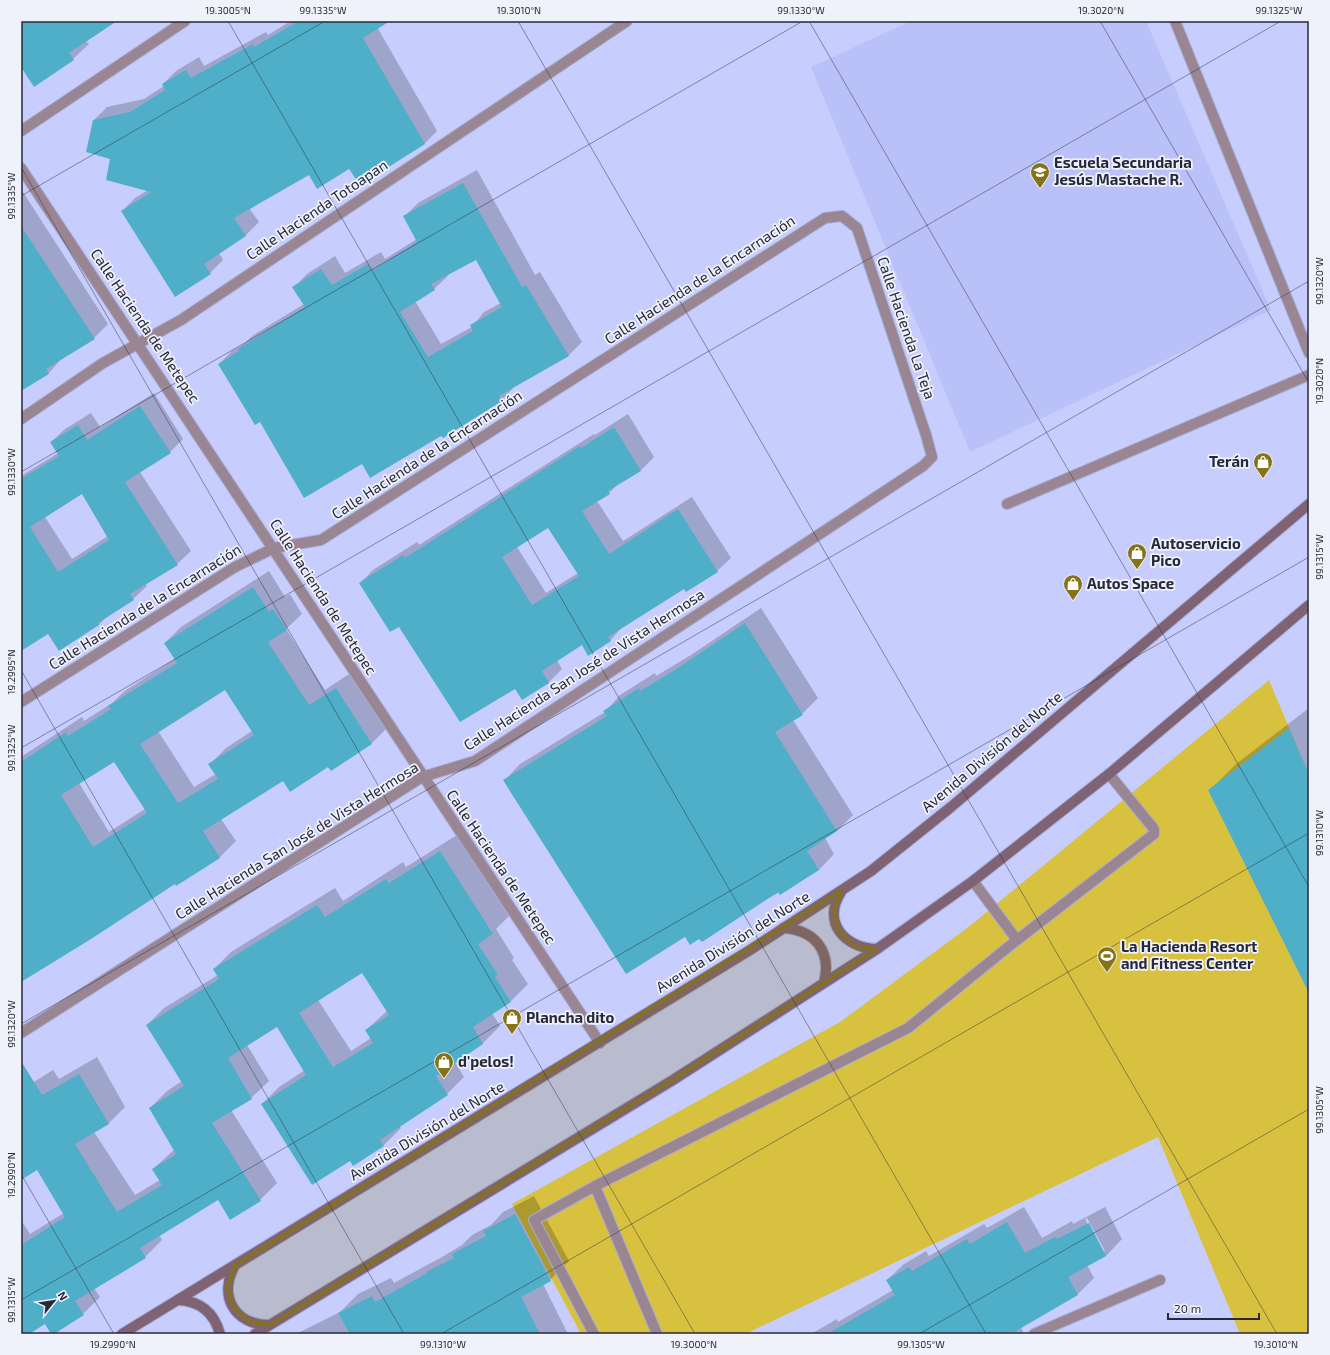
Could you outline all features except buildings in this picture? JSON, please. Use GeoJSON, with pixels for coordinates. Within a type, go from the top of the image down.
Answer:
{"type":"FeatureCollection","features":[{"type":"Feature","properties":{"kind":"main road","name":"Avenida División del Norte"},"geometry":{"type":"LineString","coordinates":[[122,1334],[600,1043],[871,871],[951,807],[1309,504]]}},
{"type":"Feature","properties":{"kind":"main road"},"geometry":{"type":"LineString","coordinates":[[255,1334],[666,1084],[878,949],[973,881],[1109,774],[1309,605]]}},
{"type":"Feature","properties":{"kind":"main road"},"geometry":{"type":"LineString","coordinates":[[842,890],[836,899],[834,910],[835,921],[839,931],[855,946],[878,949]]}},
{"type":"Feature","properties":{"kind":"main road"},"geometry":{"type":"LineString","coordinates":[[783,928],[801,931],[816,940],[826,961],[827,972],[824,983]]}},
{"type":"Feature","properties":{"kind":"main road"},"geometry":{"type":"LineString","coordinates":[[235,1265],[230,1275],[228,1286],[229,1297],[233,1307],[249,1322],[260,1325],[271,1325]]}},
{"type":"Feature","properties":{"kind":"main road"},"geometry":{"type":"LineString","coordinates":[[178,1300],[189,1301],[204,1308],[216,1321],[220,1334]]}},
{"type":"Feature","properties":{"kind":"street"},"geometry":{"type":"LineString","coordinates":[[21,131],[185,21]]}},
{"type":"Feature","properties":{"kind":"street","name":"Calle Hacienda Totoapan"},"geometry":{"type":"LineString","coordinates":[[21,419],[103,363],[138,342],[181,320],[627,21]]}},
{"type":"Feature","properties":{"kind":"street"},"geometry":{"type":"LineString","coordinates":[[1174,21],[1309,354]]}},
{"type":"Feature","properties":{"kind":"street","name":"Calle Hacienda de Metepec"},"geometry":{"type":"LineString","coordinates":[[21,168],[274,548],[422,777],[600,1043]]}},
{"type":"Feature","properties":{"kind":"street","name":"Calle Hacienda La Teja"},"geometry":{"type":"LineString","coordinates":[[842,216],[857,228],[932,457]]}},
{"type":"Feature","properties":{"kind":"street","name":"Calle Hacienda de la Encarnación"},"geometry":{"type":"LineString","coordinates":[[21,702],[235,567],[274,548],[321,540],[825,218],[842,216]]}},
{"type":"Feature","properties":{"kind":"street"},"geometry":{"type":"LineString","coordinates":[[1007,504],[1309,375]]}},
{"type":"Feature","properties":{"kind":"street","name":"Calle Hacienda San José de Vista Hermosa"},"geometry":{"type":"LineString","coordinates":[[21,1033],[422,777],[475,761],[923,466],[932,457]]}},
{"type":"Feature","properties":{"kind":"street"},"geometry":{"type":"LineString","coordinates":[[594,1334],[534,1220],[595,1186],[908,1028],[1017,940],[1154,834],[1154,829],[1109,774]]}},
{"type":"Feature","properties":{"kind":"street"},"geometry":{"type":"LineString","coordinates":[[973,881],[1017,940]]}},
{"type":"Feature","properties":{"kind":"street"},"geometry":{"type":"LineString","coordinates":[[595,1186],[657,1334]]}},
{"type":"Feature","properties":{"kind":"street"},"geometry":{"type":"LineString","coordinates":[[1034,1334],[1057,1330],[1160,1280]]}},
{"type":"Feature","properties":{"kind":"highlighted area"},"geometry":{"type":"Polygon","coordinates":[[[842,890],[834,910],[839,931],[855,946],[877,949],[673,1080],[271,1325],[249,1322],[233,1307],[227,1286],[235,1265],[842,890]]]}},
{"type":"Feature","properties":{"kind":"shaded area","name":"Escuela Secundaria Jesús Mastache R."},"geometry":{"type":"Polygon","coordinates":[[[911,21],[1146,21],[1271,310],[970,452],[811,67],[911,21]]]}},
{"type":"Feature","properties":{"kind":"shaded area","name":"La Hacienda Resort and Fitness Center"},"geometry":{"type":"Polygon","coordinates":[[[1269,680],[1309,775],[1309,1334],[1240,1334],[1158,1137],[745,1334],[581,1334],[512,1204],[840,1022],[971,925],[1269,680]]]}},
{"type":"Feature","properties":{"kind":"place","name":"Escuela Secundaria Jesús Mastache R."},"geometry":{"type":"Point","coordinates":[1040,189]}},
{"type":"Feature","properties":{"kind":"place","name":"Terán"},"geometry":{"type":"Point","coordinates":[1263,479]}},
{"type":"Feature","properties":{"kind":"place","name":"Autoservicio Pico"},"geometry":{"type":"Point","coordinates":[1137,570]}},
{"type":"Feature","properties":{"kind":"place","name":"Autos Space"},"geometry":{"type":"Point","coordinates":[1073,601]}},
{"type":"Feature","properties":{"kind":"place","name":"La Hacienda Resort and Fitness Center"},"geometry":{"type":"Point","coordinates":[1107,973]}},
{"type":"Feature","properties":{"kind":"place","name":"Plancha dito"},"geometry":{"type":"Point","coordinates":[512,1035]}},
{"type":"Feature","properties":{"kind":"place","name":"d'pelos!"},"geometry":{"type":"Point","coordinates":[444,1079]}}]}
